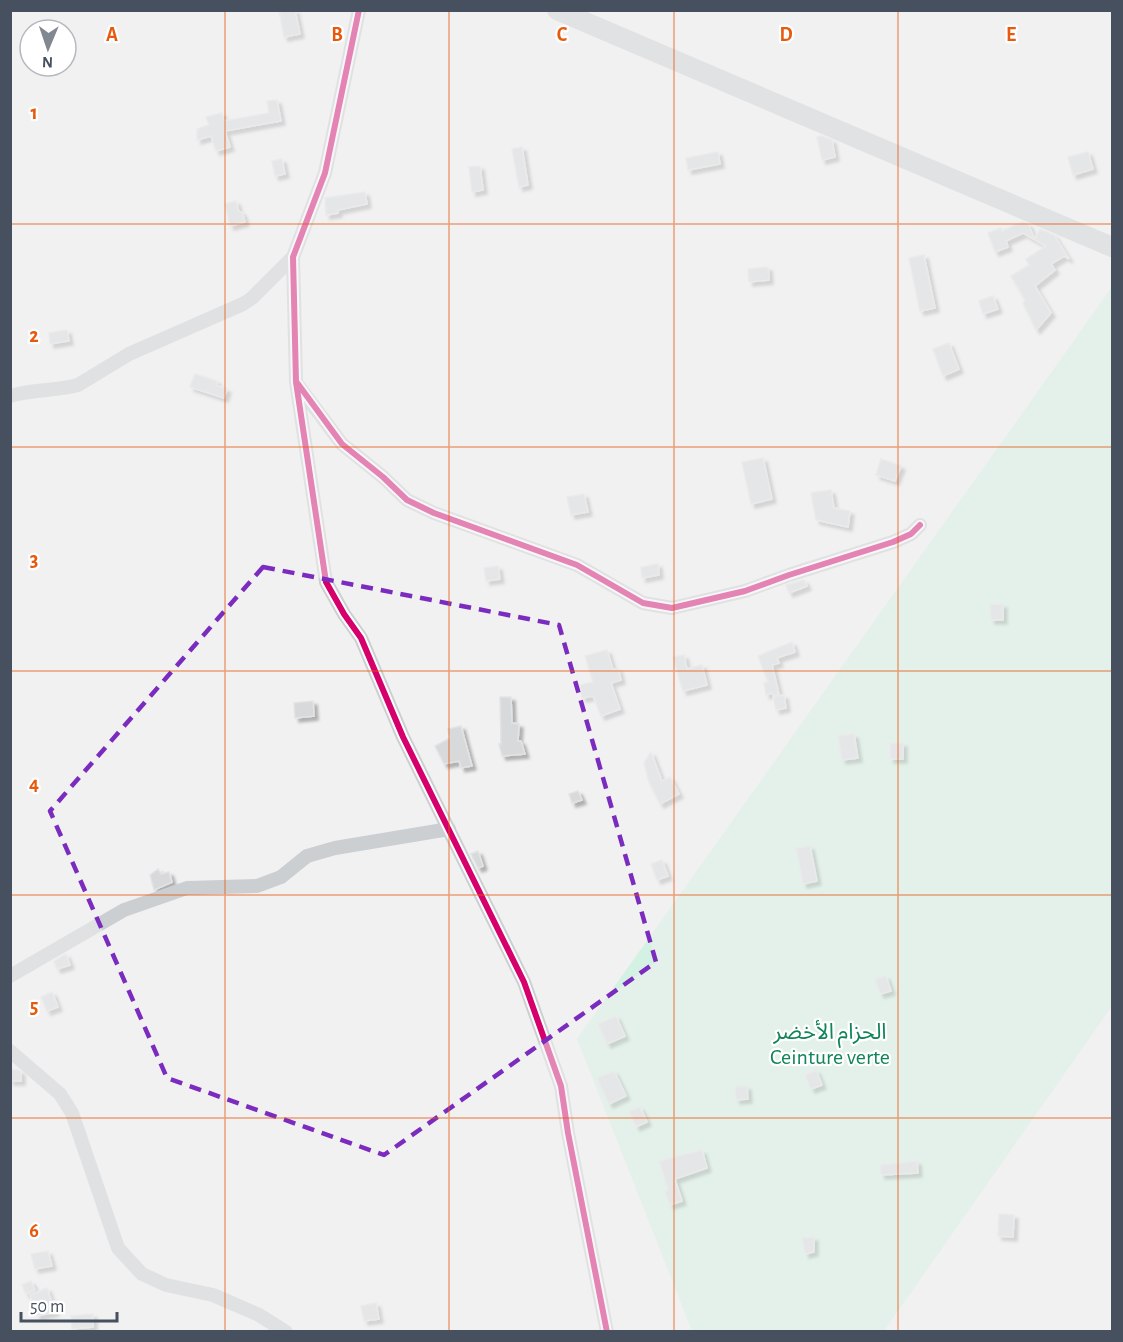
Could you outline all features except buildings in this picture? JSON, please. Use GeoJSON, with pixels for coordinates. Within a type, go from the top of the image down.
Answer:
{"type":"FeatureCollection","features":[{"type":"Feature","properties":{"kind":"street"},"geometry":{"type":"LineString","coordinates":[[359,10],[325,173],[293,256],[296,382],[326,582],[361,638],[403,738],[524,982],[561,1086],[607,1332]]}},
{"type":"Feature","properties":{"kind":"street"},"geometry":{"type":"LineString","coordinates":[[557,10],[1113,247]]}},
{"type":"Feature","properties":{"kind":"street"},"geometry":{"type":"LineString","coordinates":[[10,396],[29,391],[69,388],[78,385],[129,354],[252,298],[293,256]]}},
{"type":"Feature","properties":{"kind":"street"},"geometry":{"type":"LineString","coordinates":[[296,382],[342,444],[407,500],[434,513],[577,565],[643,603],[672,608],[745,591],[893,542],[911,534],[920,525]]}},
{"type":"Feature","properties":{"kind":"street"},"geometry":{"type":"LineString","coordinates":[[10,976],[124,909],[187,888],[257,886],[281,877],[307,856],[335,848],[448,829]]}},
{"type":"Feature","properties":{"kind":"street"},"geometry":{"type":"LineString","coordinates":[[10,1051],[60,1094],[72,1113],[118,1248],[142,1274],[166,1285],[213,1295],[259,1315],[286,1332]]}},
{"type":"Feature","properties":{"kind":"highlighted area"},"geometry":{"type":"Polygon","coordinates":[[[263,567],[559,625],[656,962],[384,1155],[167,1078],[50,811],[263,567]]]}},
{"type":"Feature","properties":{"kind":"green space","name":"الحزام الأخضر Ceinture verte"},"geometry":{"type":"Polygon","coordinates":[[[1112,287],[1112,1006],[884,1331],[692,1331],[577,1039],[1112,287]]]}},
{"type":"Feature","properties":{"kind":"cycle path"},"geometry":{"type":"LineString","coordinates":[[359,10],[325,173],[293,257],[296,382],[326,582],[361,638],[403,737],[524,982],[561,1086],[607,1332]]}},
{"type":"Feature","properties":{"kind":"cycle path"},"geometry":{"type":"LineString","coordinates":[[298,384],[342,444],[407,500],[434,513],[577,565],[643,603],[672,608],[745,591],[893,542],[911,534],[920,525]]}}]}
